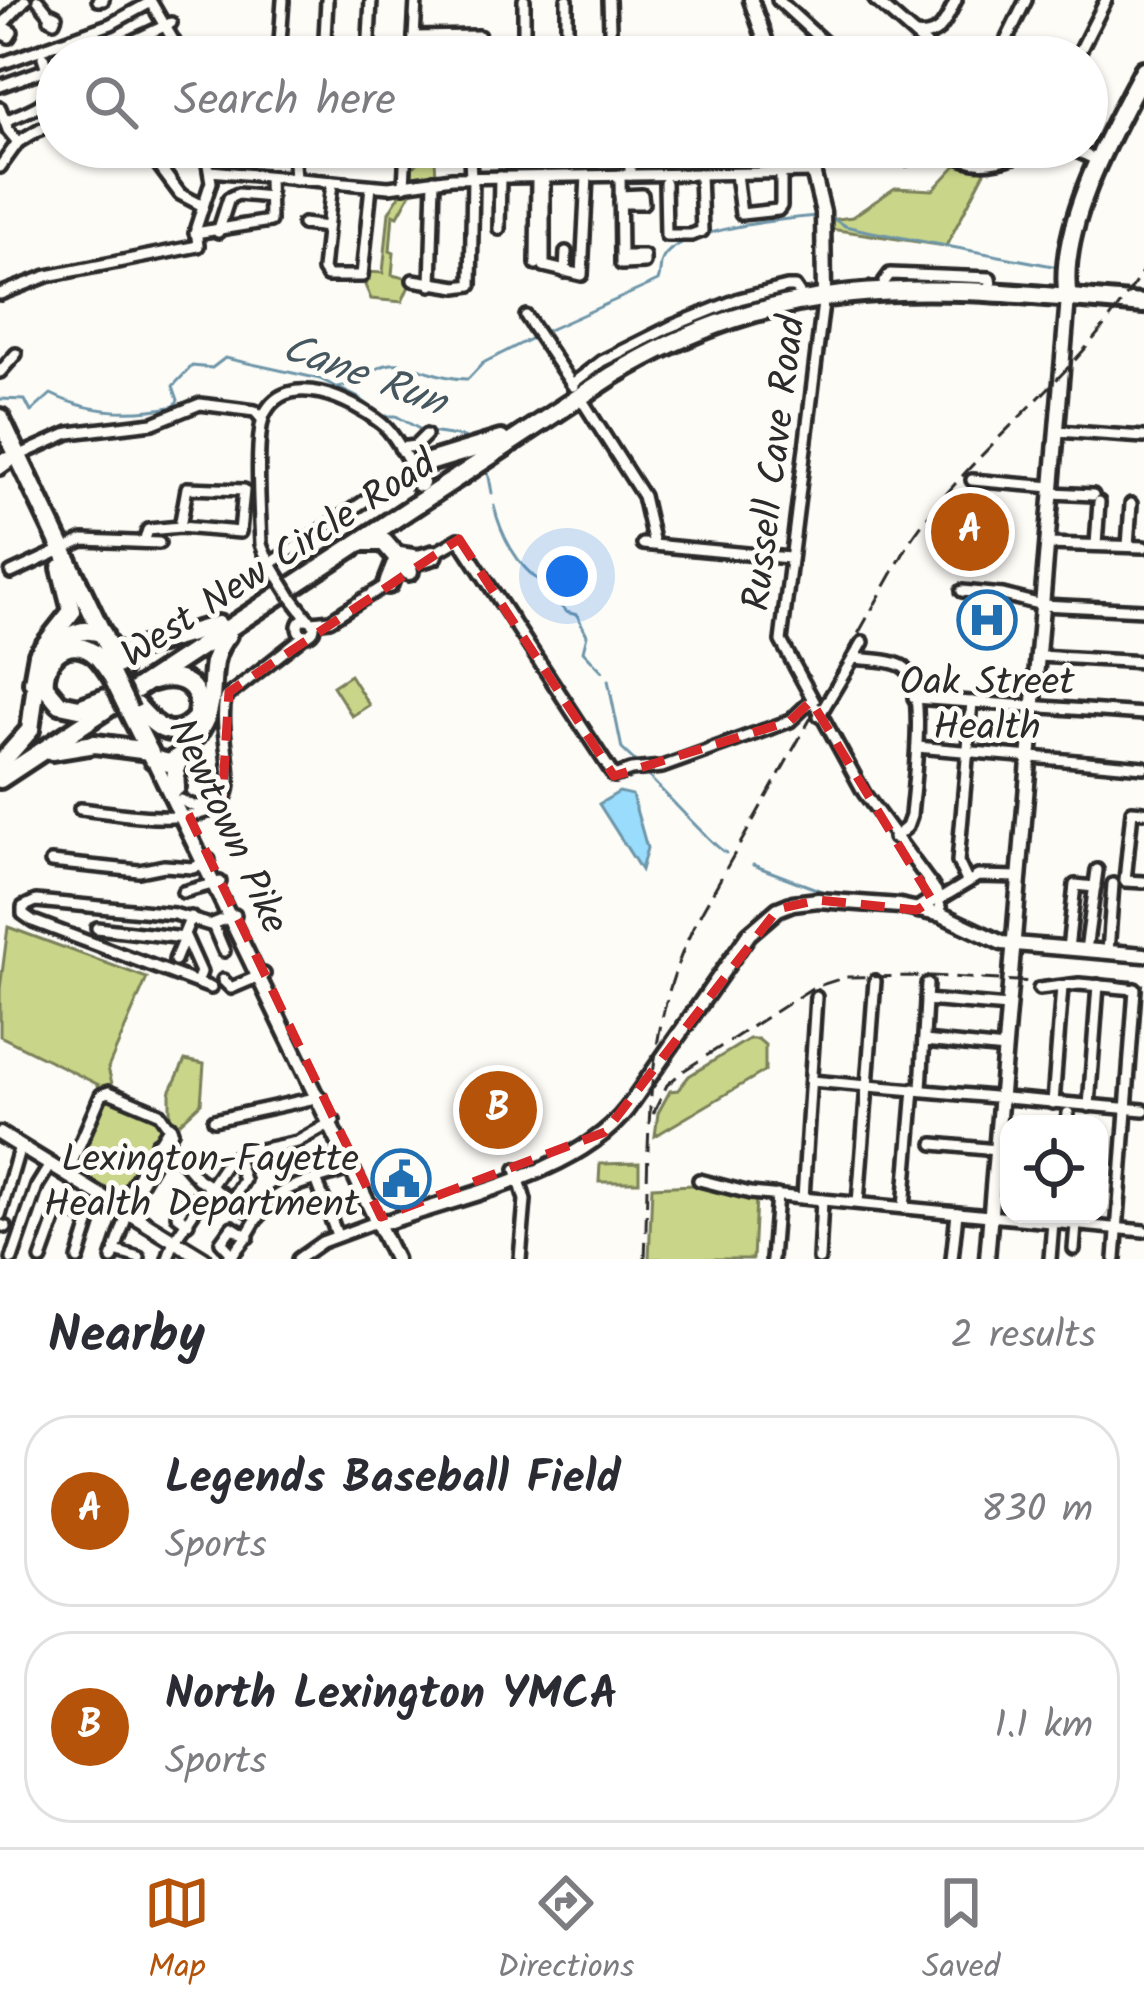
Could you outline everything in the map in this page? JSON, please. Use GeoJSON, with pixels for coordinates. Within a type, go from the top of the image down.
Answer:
{"type":"FeatureCollection","features":[{"type":"Feature","properties":{"kind":"highway"},"geometry":{"type":"LineString","coordinates":[[1108,147],[1144,70]]}},
{"type":"Feature","properties":{"kind":"highway"},"geometry":{"type":"LineString","coordinates":[[1108,149],[1144,83]]}},
{"type":"Feature","properties":{"kind":"highway"},"geometry":{"type":"LineString","coordinates":[[1069,293],[1099,168]]}},
{"type":"Feature","properties":{"kind":"highway","name":"West New Circle Road"},"geometry":{"type":"LineString","coordinates":[[125,691],[354,545],[413,474],[502,440],[646,348],[696,324],[791,298],[884,282],[1144,300]]}},
{"type":"Feature","properties":{"kind":"highway","name":"West New Circle Road"},"geometry":{"type":"LineString","coordinates":[[824,291],[1069,293]]}},
{"type":"Feature","properties":{"kind":"highway","name":"West New Circle Road"},"geometry":{"type":"LineString","coordinates":[[3,771],[218,625],[413,474],[684,337],[758,310],[773,317],[791,298]]}},
{"type":"Feature","properties":{"kind":"highway","name":"Newtown Pike"},"geometry":{"type":"LineString","coordinates":[[0,418],[8,460]]}},
{"type":"Feature","properties":{"kind":"highway","name":"Newtown Pike"},"geometry":{"type":"LineString","coordinates":[[0,436],[161,758]]}},
{"type":"Feature","properties":{"kind":"highway"},"geometry":{"type":"LineString","coordinates":[[388,584],[396,524],[413,474],[502,440]]}},
{"type":"Feature","properties":{"kind":"highway"},"geometry":{"type":"LineString","coordinates":[[354,545],[368,540],[419,559],[433,555]]}},
{"type":"Feature","properties":{"kind":"highway"},"geometry":{"type":"LineString","coordinates":[[34,700],[38,654],[72,611],[59,556]]}},
{"type":"Feature","properties":{"kind":"highway"},"geometry":{"type":"LineString","coordinates":[[161,758],[208,714],[213,657],[241,621]]}},
{"type":"Feature","properties":{"kind":"highway"},"geometry":{"type":"LineString","coordinates":[[3,771],[30,730],[44,654],[71,634],[101,637],[123,653],[218,625]]}},
{"type":"Feature","properties":{"kind":"highway","name":"Newtown Pike"},"geometry":{"type":"LineString","coordinates":[[101,637],[125,691]]}},
{"type":"Feature","properties":{"kind":"highway"},"geometry":{"type":"LineString","coordinates":[[3,771],[77,744],[161,758]]}},
{"type":"Feature","properties":{"kind":"highway"},"geometry":{"type":"LineString","coordinates":[[161,758],[178,794]]}},
{"type":"Feature","properties":{"kind":"main road"},"geometry":{"type":"LineString","coordinates":[[751,0],[764,36]]}},
{"type":"Feature","properties":{"kind":"main road","name":"Russell Cave Road"},"geometry":{"type":"LineString","coordinates":[[815,168],[825,230],[824,291]]}},
{"type":"Feature","properties":{"kind":"main road"},"geometry":{"type":"LineString","coordinates":[[1000,1115],[1069,293]]}},
{"type":"Feature","properties":{"kind":"main road","name":"Newtown Pike"},"geometry":{"type":"LineString","coordinates":[[161,758],[185,818],[398,1259]]}},
{"type":"Feature","properties":{"kind":"main road","name":"Newtown Pike"},"geometry":{"type":"LineString","coordinates":[[178,794],[185,818]]}},
{"type":"Feature","properties":{"kind":"main road"},"geometry":{"type":"LineString","coordinates":[[916,910],[932,900],[932,887]]}},
{"type":"Feature","properties":{"kind":"main road"},"geometry":{"type":"LineString","coordinates":[[380,1220],[584,1146],[620,1117],[749,934],[793,903],[818,899],[939,909],[983,938],[1144,955]]}},
{"type":"Feature","properties":{"kind":"main road","name":"Newtown Pike"},"geometry":{"type":"LineString","coordinates":[[331,1123],[380,1220]]}},
{"type":"Feature","properties":{"kind":"main road"},"geometry":{"type":"LineString","coordinates":[[0,1134],[204,1259]]}},
{"type":"Feature","properties":{"kind":"main road"},"geometry":{"type":"LineString","coordinates":[[987,1259],[1000,1154]]}},
{"type":"Feature","properties":{"kind":"street"},"geometry":{"type":"LineString","coordinates":[[3,27],[25,0]]}},
{"type":"Feature","properties":{"kind":"street"},"geometry":{"type":"LineString","coordinates":[[38,0],[50,15]]}},
{"type":"Feature","properties":{"kind":"street"},"geometry":{"type":"LineString","coordinates":[[280,36],[283,0]]}},
{"type":"Feature","properties":{"kind":"street"},"geometry":{"type":"LineString","coordinates":[[325,36],[327,0]]}},
{"type":"Feature","properties":{"kind":"street"},"geometry":{"type":"LineString","coordinates":[[369,36],[371,0]]}},
{"type":"Feature","properties":{"kind":"street"},"geometry":{"type":"LineString","coordinates":[[415,36],[416,0]]}},
{"type":"Feature","properties":{"kind":"street"},"geometry":{"type":"LineString","coordinates":[[524,0],[524,36]]}},
{"type":"Feature","properties":{"kind":"street"},"geometry":{"type":"LineString","coordinates":[[566,36],[567,0]]}},
{"type":"Feature","properties":{"kind":"street"},"geometry":{"type":"LineString","coordinates":[[609,0],[610,36]]}},
{"type":"Feature","properties":{"kind":"street"},"geometry":{"type":"LineString","coordinates":[[778,0],[817,36]]}},
{"type":"Feature","properties":{"kind":"street"},"geometry":{"type":"LineString","coordinates":[[875,0],[915,34],[931,35],[942,28]]}},
{"type":"Feature","properties":{"kind":"street"},"geometry":{"type":"LineString","coordinates":[[940,36],[956,0]]}},
{"type":"Feature","properties":{"kind":"street"},"geometry":{"type":"LineString","coordinates":[[1009,36],[1027,0]]}},
{"type":"Feature","properties":{"kind":"street"},"geometry":{"type":"LineString","coordinates":[[1088,36],[1106,0]]}},
{"type":"Feature","properties":{"kind":"street"},"geometry":{"type":"LineString","coordinates":[[77,36],[151,2],[173,36]]}},
{"type":"Feature","properties":{"kind":"street"},"geometry":{"type":"LineString","coordinates":[[143,36],[168,24]]}},
{"type":"Feature","properties":{"kind":"street"},"geometry":{"type":"LineString","coordinates":[[0,64],[36,51]]}},
{"type":"Feature","properties":{"kind":"street"},"geometry":{"type":"LineString","coordinates":[[0,86],[36,73]]}},
{"type":"Feature","properties":{"kind":"street"},"geometry":{"type":"LineString","coordinates":[[5,121],[36,105]]}},
{"type":"Feature","properties":{"kind":"street"},"geometry":{"type":"LineString","coordinates":[[0,108],[18,142]]}},
{"type":"Feature","properties":{"kind":"street"},"geometry":{"type":"LineString","coordinates":[[0,167],[18,142],[36,131]]}},
{"type":"Feature","properties":{"kind":"street"},"geometry":{"type":"LineString","coordinates":[[161,168],[180,194],[203,206]]}},
{"type":"Feature","properties":{"kind":"street"},"geometry":{"type":"LineString","coordinates":[[0,294],[46,276],[198,246],[196,232],[211,187],[209,168]]}},
{"type":"Feature","properties":{"kind":"street"},"geometry":{"type":"LineString","coordinates":[[294,168],[295,179]]}},
{"type":"Feature","properties":{"kind":"street"},"geometry":{"type":"LineString","coordinates":[[404,186],[405,168]]}},
{"type":"Feature","properties":{"kind":"street"},"geometry":{"type":"LineString","coordinates":[[413,280],[471,285],[471,168]]}},
{"type":"Feature","properties":{"kind":"street"},"geometry":{"type":"LineString","coordinates":[[621,256],[620,200],[626,168]]}},
{"type":"Feature","properties":{"kind":"street"},"geometry":{"type":"LineString","coordinates":[[210,172],[371,186],[500,177],[816,172]]}},
{"type":"Feature","properties":{"kind":"street"},"geometry":{"type":"LineString","coordinates":[[736,174],[741,214],[782,206],[782,172]]}},
{"type":"Feature","properties":{"kind":"street"},"geometry":{"type":"LineString","coordinates":[[665,183],[666,235],[692,236],[708,223],[700,174]]}},
{"type":"Feature","properties":{"kind":"street"},"geometry":{"type":"LineString","coordinates":[[540,177],[544,266],[590,273],[587,176]]}},
{"type":"Feature","properties":{"kind":"street"},"geometry":{"type":"LineString","coordinates":[[196,232],[270,221],[269,177]]}},
{"type":"Feature","properties":{"kind":"street"},"geometry":{"type":"LineString","coordinates":[[499,229],[500,177]]}},
{"type":"Feature","properties":{"kind":"street"},"geometry":{"type":"LineString","coordinates":[[536,264],[540,177]]}},
{"type":"Feature","properties":{"kind":"street"},"geometry":{"type":"LineString","coordinates":[[431,285],[434,180]]}},
{"type":"Feature","properties":{"kind":"street"},"geometry":{"type":"LineString","coordinates":[[332,182],[324,274],[359,279],[371,186]]}},
{"type":"Feature","properties":{"kind":"street"},"geometry":{"type":"LineString","coordinates":[[218,232],[233,195],[270,196]]}},
{"type":"Feature","properties":{"kind":"street"},"geometry":{"type":"LineString","coordinates":[[303,224],[327,227]]}},
{"type":"Feature","properties":{"kind":"street"},"geometry":{"type":"LineString","coordinates":[[417,233],[433,234]]}},
{"type":"Feature","properties":{"kind":"street"},"geometry":{"type":"LineString","coordinates":[[565,272],[566,252]]}},
{"type":"Feature","properties":{"kind":"street","name":"Russell Cave Road"},"geometry":{"type":"LineString","coordinates":[[824,291],[781,641],[819,716],[894,838],[932,887]]}},
{"type":"Feature","properties":{"kind":"street"},"geometry":{"type":"LineString","coordinates":[[526,316],[646,501],[648,544],[789,558]]}},
{"type":"Feature","properties":{"kind":"street"},"geometry":{"type":"LineString","coordinates":[[0,372],[14,356]]}},
{"type":"Feature","properties":{"kind":"street"},"geometry":{"type":"LineString","coordinates":[[259,415],[289,392],[313,391],[378,421],[413,474]]}},
{"type":"Feature","properties":{"kind":"street"},"geometry":{"type":"LineString","coordinates":[[8,460],[80,430],[153,423],[200,404],[259,415]]}},
{"type":"Feature","properties":{"kind":"street"},"geometry":{"type":"LineString","coordinates":[[259,415],[263,551],[275,561]]}},
{"type":"Feature","properties":{"kind":"street"},"geometry":{"type":"LineString","coordinates":[[1057,431],[1144,437]]}},
{"type":"Feature","properties":{"kind":"street"},"geometry":{"type":"LineString","coordinates":[[413,474],[415,446],[426,435]]}},
{"type":"Feature","properties":{"kind":"street"},"geometry":{"type":"LineString","coordinates":[[275,561],[413,474]]}},
{"type":"Feature","properties":{"kind":"street"},"geometry":{"type":"LineString","coordinates":[[971,480],[1096,498],[1096,545]]}},
{"type":"Feature","properties":{"kind":"street"},"geometry":{"type":"LineString","coordinates":[[144,542],[148,530],[180,527],[239,532],[244,490],[187,488],[180,527]]}},
{"type":"Feature","properties":{"kind":"street"},"geometry":{"type":"LineString","coordinates":[[1128,547],[1131,504]]}},
{"type":"Feature","properties":{"kind":"street"},"geometry":{"type":"LineString","coordinates":[[11,573],[89,539],[160,543]]}},
{"type":"Feature","properties":{"kind":"street"},"geometry":{"type":"LineString","coordinates":[[433,555],[459,539],[614,776],[662,767],[790,721],[811,701]]}},
{"type":"Feature","properties":{"kind":"street"},"geometry":{"type":"LineString","coordinates":[[1048,544],[1144,547]]}},
{"type":"Feature","properties":{"kind":"street"},"geometry":{"type":"LineString","coordinates":[[275,561],[278,576],[306,626]]}},
{"type":"Feature","properties":{"kind":"street"},"geometry":{"type":"LineString","coordinates":[[178,794],[201,808],[219,800],[224,782],[221,697],[228,687],[290,645],[306,626],[388,584]]}},
{"type":"Feature","properties":{"kind":"street"},"geometry":{"type":"LineString","coordinates":[[962,591],[1010,598],[1015,604],[1036,608],[1042,604],[1144,610]]}},
{"type":"Feature","properties":{"kind":"street"},"geometry":{"type":"LineString","coordinates":[[80,809],[185,818],[218,807],[228,792],[223,707],[227,694],[284,655],[306,626]]}},
{"type":"Feature","properties":{"kind":"street"},"geometry":{"type":"LineString","coordinates":[[819,716],[863,643]]}},
{"type":"Feature","properties":{"kind":"street"},"geometry":{"type":"LineString","coordinates":[[1038,656],[1144,662]]}},
{"type":"Feature","properties":{"kind":"street"},"geometry":{"type":"LineString","coordinates":[[854,658],[904,667],[913,679],[919,714],[910,820],[894,838]]}},
{"type":"Feature","properties":{"kind":"street"},"geometry":{"type":"LineString","coordinates":[[914,698],[1144,714]]}},
{"type":"Feature","properties":{"kind":"street"},"geometry":{"type":"LineString","coordinates":[[967,881],[958,862],[972,702]]}},
{"type":"Feature","properties":{"kind":"street"},"geometry":{"type":"LineString","coordinates":[[917,747],[1144,767]]}},
{"type":"Feature","properties":{"kind":"street"},"geometry":{"type":"LineString","coordinates":[[1125,881],[1132,811],[1144,812]]}},
{"type":"Feature","properties":{"kind":"street"},"geometry":{"type":"LineString","coordinates":[[51,862],[137,871],[206,862]]}},
{"type":"Feature","properties":{"kind":"street"},"geometry":{"type":"LineString","coordinates":[[932,887],[939,909],[967,881],[982,875],[1018,882]]}},
{"type":"Feature","properties":{"kind":"street"},"geometry":{"type":"LineString","coordinates":[[1067,950],[1076,885],[1096,879],[1113,884],[1144,882]]}},
{"type":"Feature","properties":{"kind":"street"},"geometry":{"type":"LineString","coordinates":[[1086,950],[1096,879]]}},
{"type":"Feature","properties":{"kind":"street"},"geometry":{"type":"LineString","coordinates":[[183,892],[217,883]]}},
{"type":"Feature","properties":{"kind":"street"},"geometry":{"type":"LineString","coordinates":[[1108,952],[1113,884]]}},
{"type":"Feature","properties":{"kind":"street"},"geometry":{"type":"LineString","coordinates":[[211,988],[33,922],[23,914],[27,902],[44,902],[191,917],[213,925],[232,916]]}},
{"type":"Feature","properties":{"kind":"street"},"geometry":{"type":"LineString","coordinates":[[88,942],[110,908]]}},
{"type":"Feature","properties":{"kind":"street"},"geometry":{"type":"LineString","coordinates":[[175,960],[191,917]]}},
{"type":"Feature","properties":{"kind":"street"},"geometry":{"type":"LineString","coordinates":[[213,925],[224,951]]}},
{"type":"Feature","properties":{"kind":"street"},"geometry":{"type":"LineString","coordinates":[[97,928],[184,938]]}},
{"type":"Feature","properties":{"kind":"street"},"geometry":{"type":"LineString","coordinates":[[184,938],[201,972],[197,982]]}},
{"type":"Feature","properties":{"kind":"street"},"geometry":{"type":"LineString","coordinates":[[223,980],[231,988],[263,981]]}},
{"type":"Feature","properties":{"kind":"street"},"geometry":{"type":"LineString","coordinates":[[858,1203],[875,981]]}},
{"type":"Feature","properties":{"kind":"street"},"geometry":{"type":"LineString","coordinates":[[904,1208],[927,984]]}},
{"type":"Feature","properties":{"kind":"street"},"geometry":{"type":"LineString","coordinates":[[1089,1106],[1098,985]]}},
{"type":"Feature","properties":{"kind":"street"},"geometry":{"type":"LineString","coordinates":[[1040,989],[1098,985],[1135,989],[1115,1259]]}},
{"type":"Feature","properties":{"kind":"street"},"geometry":{"type":"LineString","coordinates":[[1053,1103],[1062,987]]}},
{"type":"Feature","properties":{"kind":"street"},"geometry":{"type":"LineString","coordinates":[[803,1198],[816,997]]}},
{"type":"Feature","properties":{"kind":"street"},"geometry":{"type":"LineString","coordinates":[[926,1000],[1008,1007]]}},
{"type":"Feature","properties":{"kind":"street"},"geometry":{"type":"LineString","coordinates":[[923,1041],[1005,1049]]}},
{"type":"Feature","properties":{"kind":"street"},"geometry":{"type":"LineString","coordinates":[[811,1081],[1144,1110]]}},
{"type":"Feature","properties":{"kind":"street"},"geometry":{"type":"LineString","coordinates":[[67,1174],[101,1095],[109,1092],[159,1113],[172,1131],[124,1210],[114,1255],[139,1258]]}},
{"type":"Feature","properties":{"kind":"street"},"geometry":{"type":"LineString","coordinates":[[214,1120],[318,1098]]}},
{"type":"Feature","properties":{"kind":"street"},"geometry":{"type":"LineString","coordinates":[[168,1259],[174,1240],[188,1223],[177,1213],[187,1199],[199,1206],[224,1166],[236,1156],[297,1142],[331,1123]]}},
{"type":"Feature","properties":{"kind":"street"},"geometry":{"type":"LineString","coordinates":[[934,1144],[1000,1154]]}},
{"type":"Feature","properties":{"kind":"street"},"geometry":{"type":"LineString","coordinates":[[160,1145],[211,1187],[259,1216]]}},
{"type":"Feature","properties":{"kind":"street"},"geometry":{"type":"LineString","coordinates":[[0,1215],[20,1146]]}},
{"type":"Feature","properties":{"kind":"street"},"geometry":{"type":"LineString","coordinates":[[232,1200],[244,1180],[236,1156]]}},
{"type":"Feature","properties":{"kind":"street"},"geometry":{"type":"LineString","coordinates":[[12,1259],[37,1186],[50,1165]]}},
{"type":"Feature","properties":{"kind":"street"},"geometry":{"type":"LineString","coordinates":[[248,1237],[232,1227],[221,1242],[230,1257],[248,1237],[274,1198],[350,1168]]}},
{"type":"Feature","properties":{"kind":"street"},"geometry":{"type":"LineString","coordinates":[[517,1173],[525,1199],[520,1259]]}},
{"type":"Feature","properties":{"kind":"street"},"geometry":{"type":"LineString","coordinates":[[316,1178],[337,1235]]}},
{"type":"Feature","properties":{"kind":"street"},"geometry":{"type":"LineString","coordinates":[[705,1180],[777,1195],[1000,1216]]}},
{"type":"Feature","properties":{"kind":"street"},"geometry":{"type":"LineString","coordinates":[[772,1259],[777,1195]]}},
{"type":"Feature","properties":{"kind":"street"},"geometry":{"type":"LineString","coordinates":[[819,1259],[822,1200]]}},
{"type":"Feature","properties":{"kind":"street"},"geometry":{"type":"LineString","coordinates":[[40,1259],[59,1207],[75,1208],[90,1221],[78,1259]]}},
{"type":"Feature","properties":{"kind":"street"},"geometry":{"type":"LineString","coordinates":[[952,1259],[957,1213]]}},
{"type":"Feature","properties":{"kind":"street"},"geometry":{"type":"LineString","coordinates":[[298,1259],[337,1235],[380,1220]]}},
{"type":"Feature","properties":{"kind":"street"},"geometry":{"type":"LineString","coordinates":[[1050,1259],[1056,1223]]}},
{"type":"Feature","properties":{"kind":"street"},"geometry":{"type":"LineString","coordinates":[[1071,1223],[1144,1232]]}},
{"type":"Feature","properties":{"kind":"street"},"geometry":{"type":"LineString","coordinates":[[1074,1249],[1076,1225]]}},
{"type":"Feature","properties":{"kind":"highlighted area"},"geometry":{"type":"Polygon","coordinates":[[[459,539],[614,776],[790,721],[811,701],[932,900],[917,910],[818,900],[778,909],[605,1132],[381,1217],[190,818],[222,803],[229,692],[459,539]]]}},
{"type":"Feature","properties":{"kind":"green space"},"geometry":{"type":"Polygon","coordinates":[[[410,168],[436,168],[436,175],[409,180],[410,168]]]}},
{"type":"Feature","properties":{"kind":"green space"},"geometry":{"type":"Polygon","coordinates":[[[953,168],[987,168],[946,246],[830,229],[830,220],[852,217],[895,188],[933,190],[953,168]]]}},
{"type":"Feature","properties":{"kind":"green space"},"geometry":{"type":"Polygon","coordinates":[[[413,189],[398,216],[393,214],[390,251],[394,253],[392,275],[405,278],[409,286],[402,302],[371,299],[365,285],[367,272],[383,273],[389,212],[403,190],[413,189]]]}},
{"type":"Feature","properties":{"kind":"green space"},"geometry":{"type":"Polygon","coordinates":[[[963,503],[978,504],[1001,518],[990,560],[981,567],[939,542],[951,512],[963,503]]]}},
{"type":"Feature","properties":{"kind":"green space"},"geometry":{"type":"Polygon","coordinates":[[[350,675],[369,705],[352,716],[333,686],[350,675]]]}},
{"type":"Feature","properties":{"kind":"green space"},"geometry":{"type":"Polygon","coordinates":[[[8,927],[147,978],[108,1068],[114,1091],[170,1117],[170,1092],[185,1060],[204,1064],[201,1103],[175,1127],[159,1131],[119,1199],[66,1167],[99,1085],[0,1036],[8,927]]]}},
{"type":"Feature","properties":{"kind":"green space"},"geometry":{"type":"Polygon","coordinates":[[[749,1039],[765,1045],[765,1071],[655,1136],[658,1113],[670,1091],[749,1039]]]}},
{"type":"Feature","properties":{"kind":"green space"},"geometry":{"type":"Polygon","coordinates":[[[639,1163],[639,1182],[599,1182],[600,1164],[639,1163]]]}},
{"type":"Feature","properties":{"kind":"green space"},"geometry":{"type":"Polygon","coordinates":[[[694,1185],[756,1198],[753,1259],[649,1259],[652,1187],[694,1185]]]}},
{"type":"Feature","properties":{"kind":"water"},"geometry":{"type":"Polygon","coordinates":[[[619,792],[632,795],[647,848],[641,870],[599,804],[619,792]]]}},
{"type":"Feature","properties":{"kind":"waterway"},"geometry":{"type":"LineString","coordinates":[[544,332],[658,281],[662,261],[677,245],[737,227],[817,216]]}},
{"type":"Feature","properties":{"kind":"waterway"},"geometry":{"type":"LineString","coordinates":[[830,217],[867,231],[1058,267]]}},
{"type":"Feature","properties":{"kind":"waterway"},"geometry":{"type":"LineString","coordinates":[[338,387],[391,364],[468,379],[483,363],[534,337]]}},
{"type":"Feature","properties":{"kind":"waterway","name":"Cane Run"},"geometry":{"type":"LineString","coordinates":[[0,399],[25,400],[31,412],[51,394],[112,410],[175,406],[173,386],[192,366],[212,368],[225,358],[320,379],[359,398],[382,416],[396,416],[423,431],[464,437],[472,443]]}},
{"type":"Feature","properties":{"kind":"waterway","name":"Cane Run"},"geometry":{"type":"LineString","coordinates":[[487,466],[492,493]]}},
{"type":"Feature","properties":{"kind":"waterway","name":"Cane Run"},"geometry":{"type":"LineString","coordinates":[[494,506],[511,549],[542,583]]}},
{"type":"Feature","properties":{"kind":"waterway","name":"Cane Run"},"geometry":{"type":"LineString","coordinates":[[548,591],[566,612],[577,615],[587,635],[583,651],[602,671]]}},
{"type":"Feature","properties":{"kind":"waterway","name":"Cane Run"},"geometry":{"type":"LineString","coordinates":[[608,680],[622,749],[638,764]]}},
{"type":"Feature","properties":{"kind":"waterway","name":"Cane Run"},"geometry":{"type":"LineString","coordinates":[[645,773],[726,853]]}},
{"type":"Feature","properties":{"kind":"waterway","name":"Cane Run"},"geometry":{"type":"LineString","coordinates":[[753,865],[832,895]]}},
{"type":"Feature","properties":{"kind":"railway"},"geometry":{"type":"LineString","coordinates":[[645,1259],[657,1047],[665,1006],[695,924],[912,538],[968,469],[1092,341],[1144,268]]}},
{"type":"Feature","properties":{"kind":"railway"},"geometry":{"type":"LineString","coordinates":[[653,1114],[667,1085],[683,1071],[812,988],[846,977],[1037,982],[1082,977],[1144,985]]}},
{"type":"Feature","properties":{"kind":"place","name":"Legends Baseball Field"},"geometry":{"type":"Point","coordinates":[970,532]}},
{"type":"Feature","properties":{"kind":"place","name":"Oak Street Health"},"geometry":{"type":"Point","coordinates":[987,620]}},
{"type":"Feature","properties":{"kind":"place","name":"North Lexington YMCA"},"geometry":{"type":"Point","coordinates":[498,1110]}},
{"type":"Feature","properties":{"kind":"place","name":"Lexington-Fayette Health Department"},"geometry":{"type":"Point","coordinates":[401,1179]}}]}
